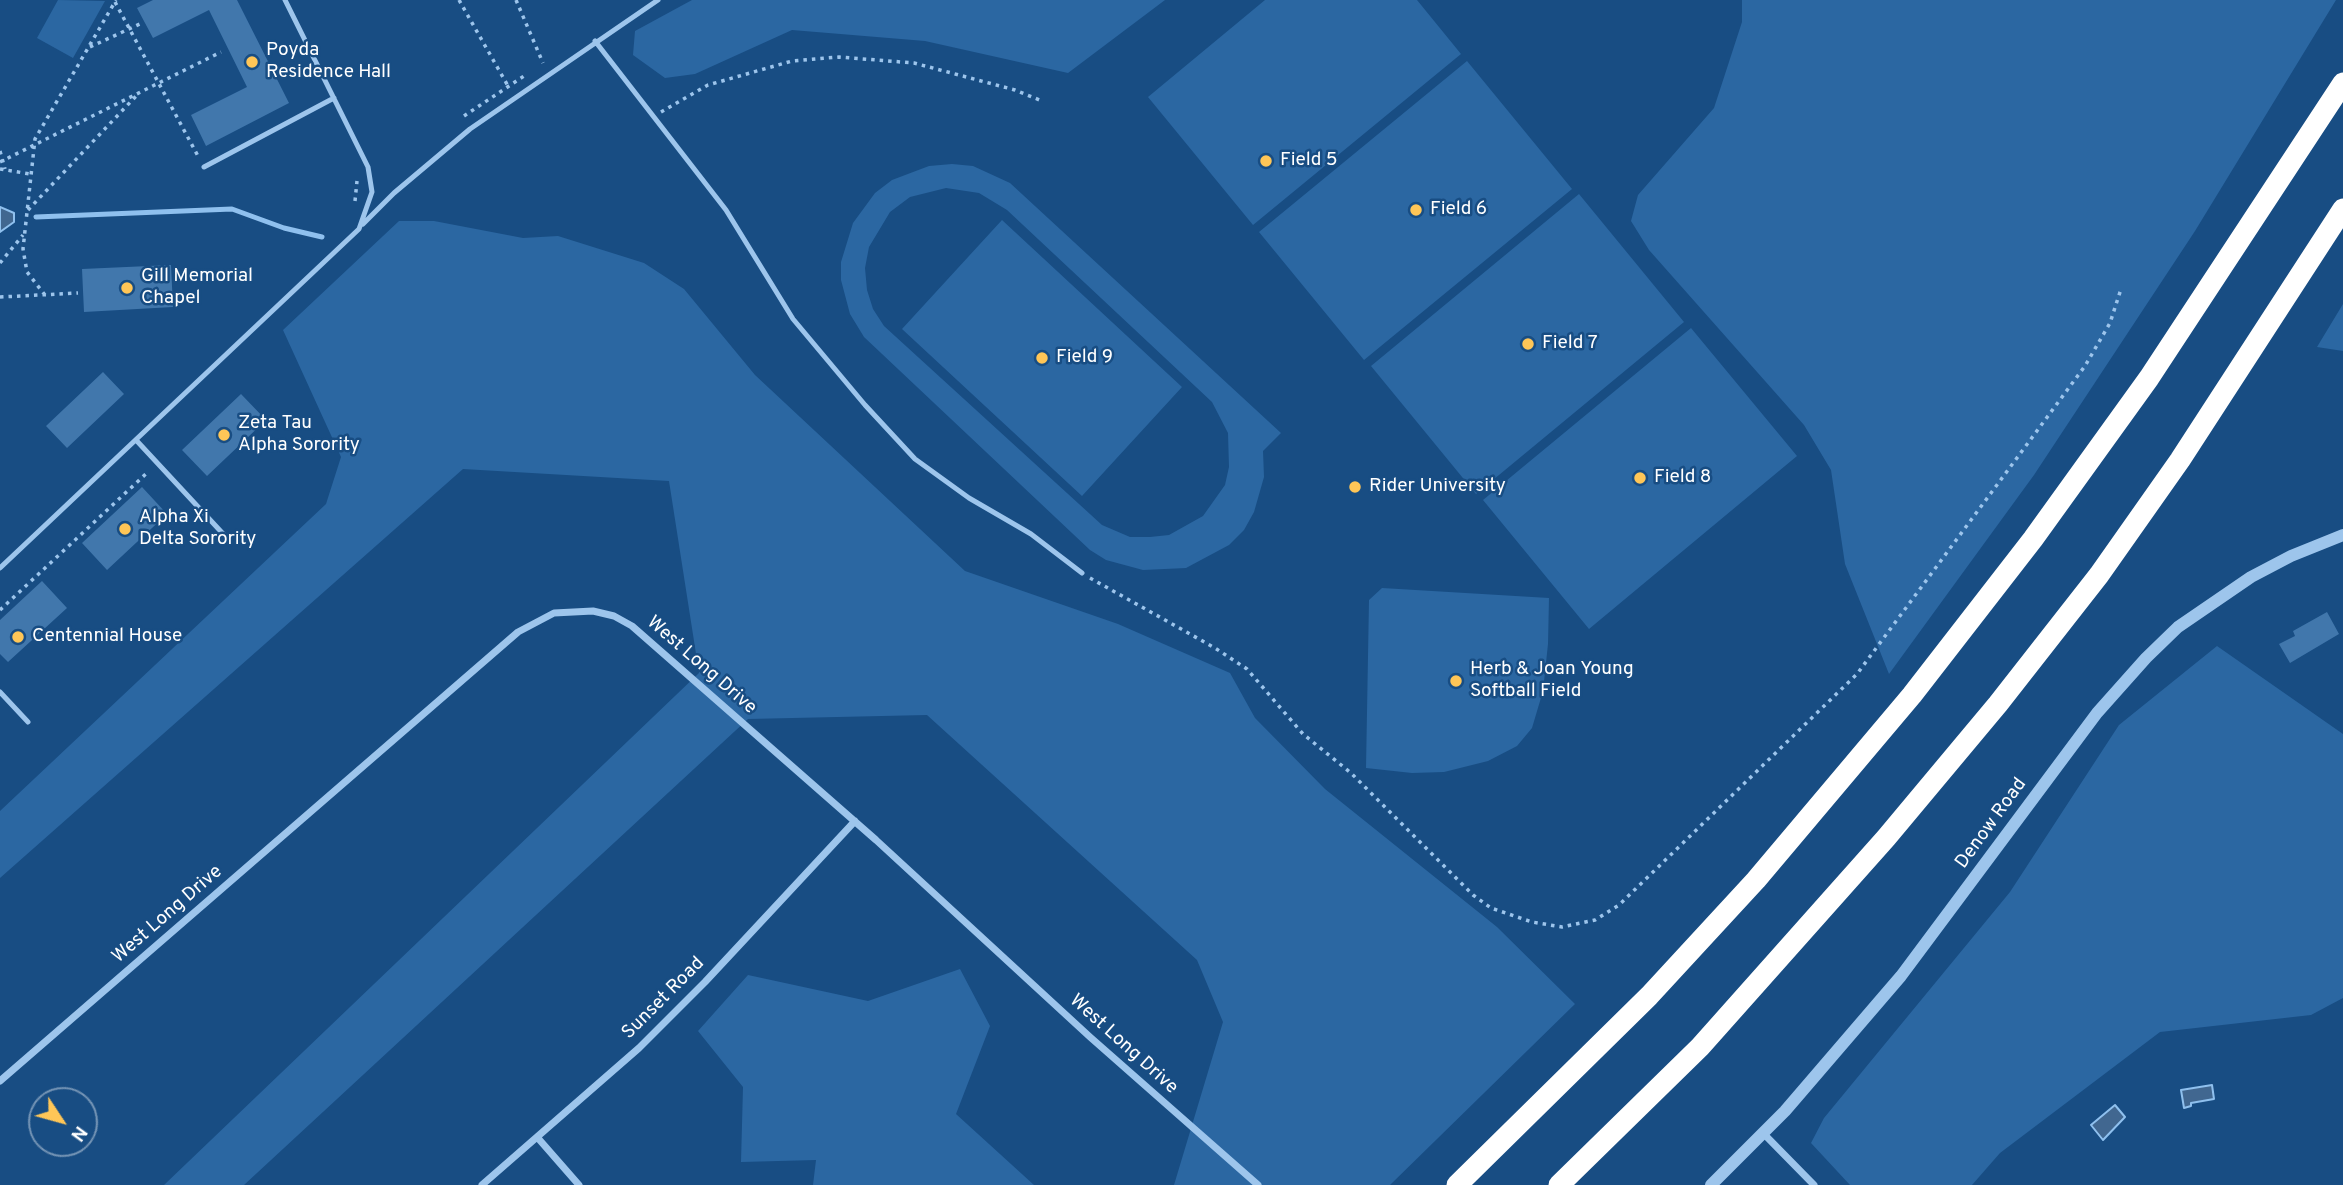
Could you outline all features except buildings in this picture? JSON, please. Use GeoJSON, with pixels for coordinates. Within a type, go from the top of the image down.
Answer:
{"type":"FeatureCollection","features":[{"type":"Feature","properties":{"kind":"highway"},"geometry":{"type":"LineString","coordinates":[[1457,1185],[1648,996],[1756,880],[1912,695],[2034,539],[2149,379],[2343,83]]}},
{"type":"Feature","properties":{"kind":"highway"},"geometry":{"type":"LineString","coordinates":[[1559,1185],[1700,1047],[1886,838],[2006,694],[2099,575],[2180,460],[2343,209]]}},
{"type":"Feature","properties":{"kind":"street","name":"Denow Road"},"geometry":{"type":"LineString","coordinates":[[1711,1185],[1836,1054],[1901,976],[2097,713],[2146,658],[2178,627],[2251,577],[2291,556],[2343,535]]}},
{"type":"Feature","properties":{"kind":"street","name":"West Long Drive"},"geometry":{"type":"LineString","coordinates":[[0,1082],[518,632],[554,613],[593,611],[632,626],[855,821],[1090,1037],[1258,1185]]}},
{"type":"Feature","properties":{"kind":"street","name":"Sunset Road"},"geometry":{"type":"LineString","coordinates":[[482,1185],[639,1048],[705,982],[855,821]]}},
{"type":"Feature","properties":{"kind":"street"},"geometry":{"type":"LineString","coordinates":[[1763,1133],[1814,1185]]}},
{"type":"Feature","properties":{"kind":"street"},"geometry":{"type":"LineString","coordinates":[[537,1137],[579,1185]]}},
{"type":"Feature","properties":{"kind":"lane"},"geometry":{"type":"LineString","coordinates":[[285,0],[368,167],[372,192],[359,229]]}},
{"type":"Feature","properties":{"kind":"lane"},"geometry":{"type":"LineString","coordinates":[[0,568],[429,161],[514,97],[658,0]]}},
{"type":"Feature","properties":{"kind":"lane"},"geometry":{"type":"LineString","coordinates":[[595,41],[726,210],[793,319],[890,432],[915,459],[968,498],[1031,534],[1082,573]]}},
{"type":"Feature","properties":{"kind":"lane"},"geometry":{"type":"LineString","coordinates":[[204,167],[334,98]]}},
{"type":"Feature","properties":{"kind":"lane"},"geometry":{"type":"LineString","coordinates":[[136,440],[226,537]]}},
{"type":"Feature","properties":{"kind":"lane"},"geometry":{"type":"LineString","coordinates":[[0,692],[28,722]]}},
{"type":"Feature","properties":{"kind":"path"},"geometry":{"type":"LineString","coordinates":[[115,0],[204,167]]}},
{"type":"Feature","properties":{"kind":"path"},"geometry":{"type":"LineString","coordinates":[[46,295],[27,272],[23,249],[34,145],[115,0]]}},
{"type":"Feature","properties":{"kind":"path"},"geometry":{"type":"LineString","coordinates":[[459,0],[514,97]]}},
{"type":"Feature","properties":{"kind":"path"},"geometry":{"type":"LineString","coordinates":[[516,0],[543,63]]}},
{"type":"Feature","properties":{"kind":"path"},"geometry":{"type":"LineString","coordinates":[[88,48],[142,23]]}},
{"type":"Feature","properties":{"kind":"path"},"geometry":{"type":"LineString","coordinates":[[2,161],[221,52]]}},
{"type":"Feature","properties":{"kind":"path"},"geometry":{"type":"LineString","coordinates":[[653,117],[708,85],[792,61],[839,57],[914,63],[1015,90],[1042,101]]}},
{"type":"Feature","properties":{"kind":"path"},"geometry":{"type":"LineString","coordinates":[[26,212],[140,92]]}},
{"type":"Feature","properties":{"kind":"path"},"geometry":{"type":"LineString","coordinates":[[0,151],[2,169],[30,174]]}},
{"type":"Feature","properties":{"kind":"path"},"geometry":{"type":"LineString","coordinates":[[354,203],[357,176]]}},
{"type":"Feature","properties":{"kind":"path"},"geometry":{"type":"LineString","coordinates":[[0,263],[24,233]]}},
{"type":"Feature","properties":{"kind":"path"},"geometry":{"type":"LineString","coordinates":[[1082,573],[1247,669],[1303,734],[1351,773],[1473,895],[1491,908],[1532,922],[1562,927],[1595,920],[1619,905],[1857,674],[2085,366],[2110,323],[2121,289]]}},
{"type":"Feature","properties":{"kind":"path"},"geometry":{"type":"LineString","coordinates":[[0,297],[78,293]]}},
{"type":"Feature","properties":{"kind":"path"},"geometry":{"type":"LineString","coordinates":[[0,610],[158,463]]}},
{"type":"Feature","properties":{"kind":"shaded area"},"geometry":{"type":"Polygon","coordinates":[[[58,0],[105,1],[73,58],[37,38],[58,0]]]}},
{"type":"Feature","properties":{"kind":"shaded area"},"geometry":{"type":"Polygon","coordinates":[[[692,0],[1165,0],[1068,73],[925,41],[792,30],[695,74],[665,78],[633,55],[635,31],[692,0]]]}},
{"type":"Feature","properties":{"kind":"shaded area","name":"Field 5"},"geometry":{"type":"Polygon","coordinates":[[[1265,0],[1417,0],[1461,54],[1253,225],[1148,97],[1265,0]]]}},
{"type":"Feature","properties":{"kind":"shaded area"},"geometry":{"type":"Polygon","coordinates":[[[1742,0],[2336,0],[2195,231],[2034,475],[1889,674],[1845,564],[1831,470],[1804,425],[1649,250],[1631,221],[1638,195],[1714,108],[1742,22],[1742,0]]]}},
{"type":"Feature","properties":{"kind":"shaded area","name":"Field 6"},"geometry":{"type":"Polygon","coordinates":[[[1467,61],[1572,189],[1364,360],[1259,232],[1467,61]]]}},
{"type":"Feature","properties":{"kind":"shaded area"},"geometry":{"type":"Polygon","coordinates":[[[929,166],[973,166],[1010,183],[1281,433],[1263,451],[1264,477],[1254,512],[1244,530],[1229,545],[1186,568],[1143,570],[1106,560],[1090,550],[864,337],[850,314],[841,280],[841,262],[853,223],[875,193],[892,180],[929,166]],[[946,188],[910,197],[890,212],[869,247],[865,268],[867,290],[873,309],[884,326],[1102,525],[1130,537],[1150,537],[1169,535],[1203,516],[1225,485],[1229,467],[1228,433],[1212,402],[1007,210],[979,193],[946,188]]]}},
{"type":"Feature","properties":{"kind":"shaded area","name":"Field 7"},"geometry":{"type":"Polygon","coordinates":[[[1579,194],[1684,322],[1476,494],[1371,366],[1579,194]]]}},
{"type":"Feature","properties":{"kind":"shaded area"},"geometry":{"type":"Polygon","coordinates":[[[0,207],[14,213],[14,222],[0,232],[0,207]]]}},
{"type":"Feature","properties":{"kind":"shaded area","name":"Field 9"},"geometry":{"type":"Polygon","coordinates":[[[1002,220],[1182,387],[1082,496],[902,329],[1002,220]]]}},
{"type":"Feature","properties":{"kind":"shaded area"},"geometry":{"type":"Polygon","coordinates":[[[399,221],[434,221],[523,238],[558,236],[644,263],[684,289],[755,375],[965,571],[1118,624],[1230,673],[1255,718],[1325,789],[1497,927],[1575,1004],[1390,1185],[1174,1185],[1223,1022],[1197,960],[927,715],[748,719],[244,1185],[164,1185],[699,673],[669,481],[463,469],[0,878],[0,811],[326,504],[341,457],[283,330],[399,221]]]}},
{"type":"Feature","properties":{"kind":"shaded area"},"geometry":{"type":"Polygon","coordinates":[[[2343,304],[2343,351],[2317,347],[2343,304]]]}},
{"type":"Feature","properties":{"kind":"shaded area","name":"Field 8"},"geometry":{"type":"Polygon","coordinates":[[[1691,328],[1797,456],[1589,629],[1483,500],[1691,328]]]}},
{"type":"Feature","properties":{"kind":"shaded area","name":"Herb & Joan Young Softball Field"},"geometry":{"type":"Polygon","coordinates":[[[1382,588],[1549,598],[1543,691],[1532,728],[1517,746],[1488,761],[1444,772],[1412,773],[1366,768],[1369,600],[1382,588]]]}},
{"type":"Feature","properties":{"kind":"shaded area"},"geometry":{"type":"Polygon","coordinates":[[[2217,646],[2343,734],[2343,998],[2311,1015],[2160,1032],[2000,1153],[1972,1185],[1850,1185],[1811,1143],[1824,1118],[2010,892],[2119,725],[2217,646]]]}},
{"type":"Feature","properties":{"kind":"shaded area"},"geometry":{"type":"Polygon","coordinates":[[[960,969],[990,1026],[956,1114],[1034,1185],[813,1185],[816,1160],[741,1162],[743,1087],[698,1031],[748,975],[868,1001],[960,969]]]}},
{"type":"Feature","properties":{"kind":"shaded area"},"geometry":{"type":"Polygon","coordinates":[[[2212,1085],[2214,1099],[2191,1103],[2191,1106],[2184,1108],[2181,1090],[2212,1085]]]}},
{"type":"Feature","properties":{"kind":"shaded area"},"geometry":{"type":"Polygon","coordinates":[[[2115,1105],[2125,1117],[2103,1140],[2091,1125],[2115,1105]]]}},
{"type":"Feature","properties":{"kind":"waterway"},"geometry":{"type":"LineString","coordinates":[[36,217],[232,209],[284,228],[322,237]]}},
{"type":"Feature","properties":{"kind":"place","name":"Poyda Residence Hall"},"geometry":{"type":"Point","coordinates":[252,62]}},
{"type":"Feature","properties":{"kind":"place","name":"Field 5"},"geometry":{"type":"Point","coordinates":[1266,161]}},
{"type":"Feature","properties":{"kind":"place","name":"Field 6"},"geometry":{"type":"Point","coordinates":[1416,210]}},
{"type":"Feature","properties":{"kind":"place","name":"Gill Memorial Chapel"},"geometry":{"type":"Point","coordinates":[127,288]}},
{"type":"Feature","properties":{"kind":"place","name":"Field 7"},"geometry":{"type":"Point","coordinates":[1528,344]}},
{"type":"Feature","properties":{"kind":"place","name":"Field 9"},"geometry":{"type":"Point","coordinates":[1042,358]}},
{"type":"Feature","properties":{"kind":"place","name":"Zeta Tau Alpha Sorority"},"geometry":{"type":"Point","coordinates":[224,435]}},
{"type":"Feature","properties":{"kind":"place","name":"Field 8"},"geometry":{"type":"Point","coordinates":[1640,478]}},
{"type":"Feature","properties":{"kind":"place","name":"Rider University"},"geometry":{"type":"Point","coordinates":[1355,487]}},
{"type":"Feature","properties":{"kind":"place","name":"Alpha Xi Delta Sorority"},"geometry":{"type":"Point","coordinates":[125,529]}},
{"type":"Feature","properties":{"kind":"place","name":"Centennial House"},"geometry":{"type":"Point","coordinates":[18,637]}},
{"type":"Feature","properties":{"kind":"place","name":"Herb & Joan Young Softball Field"},"geometry":{"type":"Point","coordinates":[1456,681]}}]}
